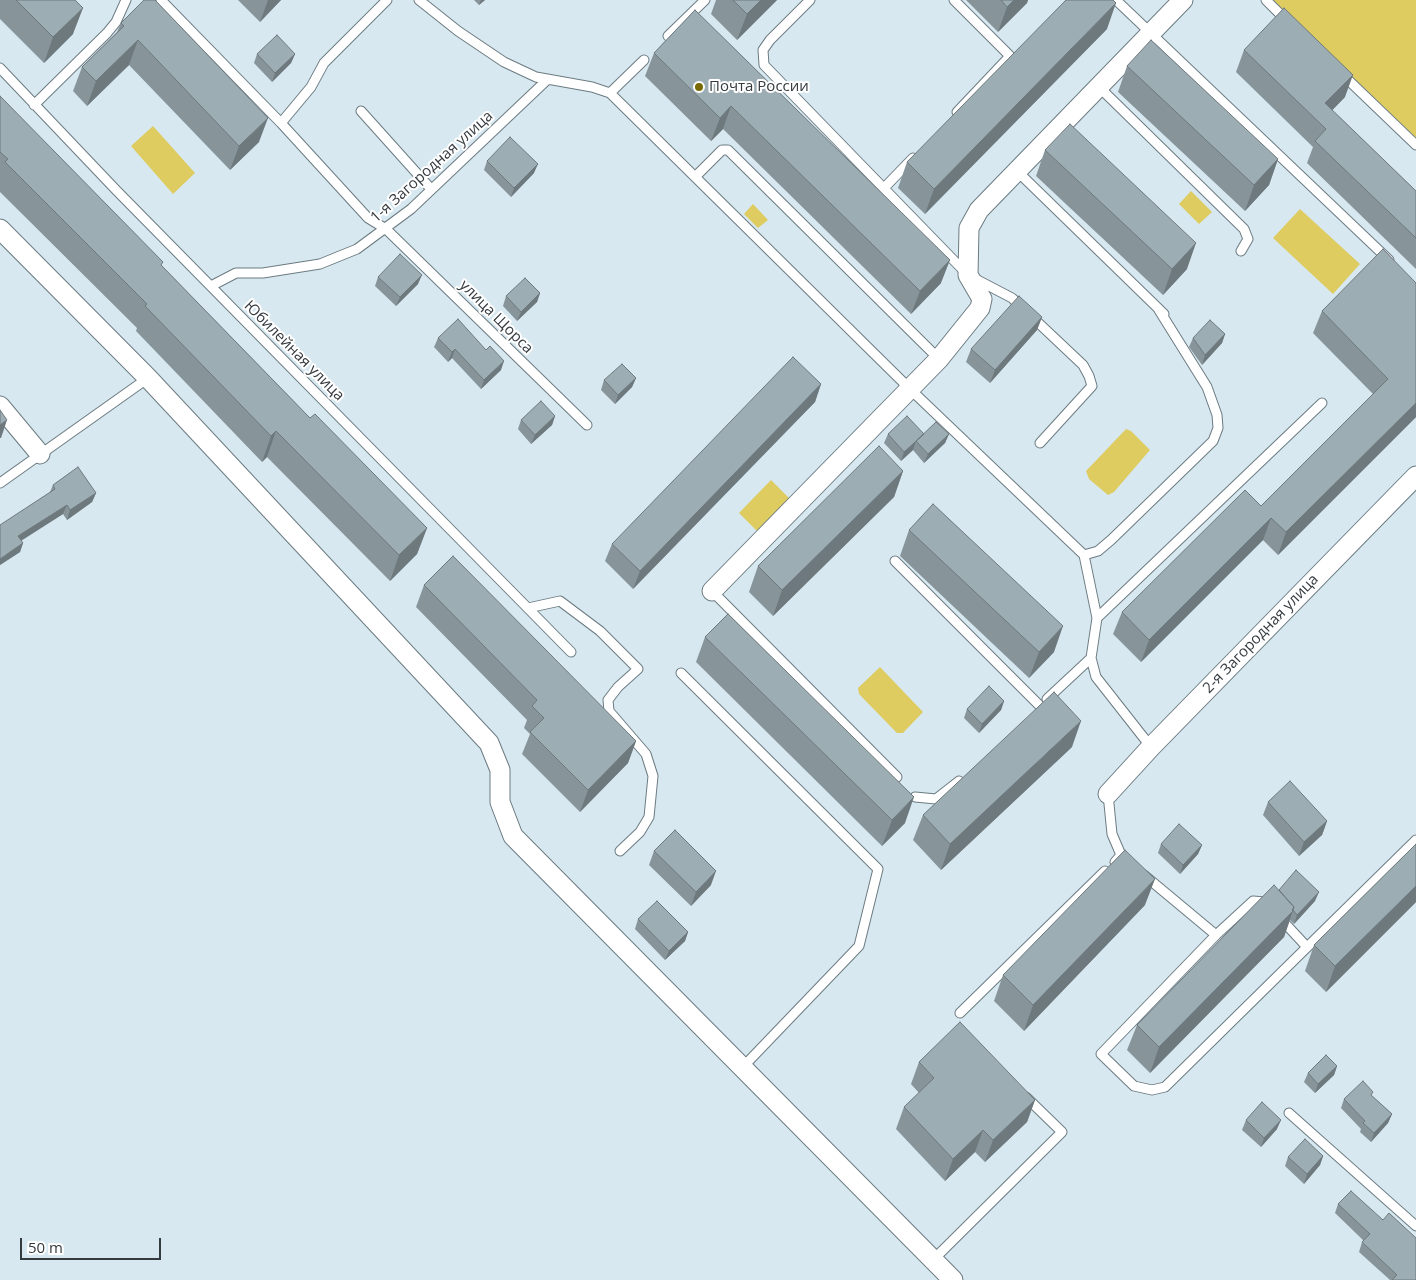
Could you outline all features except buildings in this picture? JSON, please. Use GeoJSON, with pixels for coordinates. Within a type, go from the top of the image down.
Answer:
{"type":"FeatureCollection","features":[{"type":"Feature","properties":{"kind":"street"},"geometry":{"type":"LineString","coordinates":[[712,591],[910,390],[939,359],[980,308],[982,299],[968,276],[969,228],[979,210],[1183,0]]}},
{"type":"Feature","properties":{"kind":"street"},"geometry":{"type":"LineString","coordinates":[[0,229],[148,378],[489,744],[500,770],[500,802],[513,836],[953,1280]]}},
{"type":"Feature","properties":{"kind":"street"},"geometry":{"type":"LineString","coordinates":[[0,406],[40,454]]}},
{"type":"Feature","properties":{"kind":"street","name":"2-я Загородная улица"},"geometry":{"type":"LineString","coordinates":[[1108,794],[1150,747],[1416,476]]}},
{"type":"Feature","properties":{"kind":"lane"},"geometry":{"type":"LineString","coordinates":[[34,105],[112,28],[126,0]]}},
{"type":"Feature","properties":{"kind":"lane","name":"улица Щорса"},"geometry":{"type":"LineString","coordinates":[[161,0],[281,123],[368,218],[386,228],[587,425]]}},
{"type":"Feature","properties":{"kind":"lane"},"geometry":{"type":"LineString","coordinates":[[281,123],[311,87],[324,63],[387,0]]}},
{"type":"Feature","properties":{"kind":"lane"},"geometry":{"type":"LineString","coordinates":[[419,0],[458,31],[504,62],[536,77],[592,87],[610,93],[910,390],[1084,555],[1097,618],[1091,658],[1096,677],[1150,747]]}},
{"type":"Feature","properties":{"kind":"lane"},"geometry":{"type":"LineString","coordinates":[[668,36],[704,0]]}},
{"type":"Feature","properties":{"kind":"lane"},"geometry":{"type":"LineString","coordinates":[[810,0],[770,40],[763,50],[764,66],[968,276],[1012,298],[1083,365],[1089,376],[1092,386],[1040,443]]}},
{"type":"Feature","properties":{"kind":"lane"},"geometry":{"type":"LineString","coordinates":[[950,118],[1010,56],[954,0]]}},
{"type":"Feature","properties":{"kind":"lane"},"geometry":{"type":"LineString","coordinates":[[1116,0],[1396,266]]}},
{"type":"Feature","properties":{"kind":"lane"},"geometry":{"type":"LineString","coordinates":[[1266,0],[1294,28]]}},
{"type":"Feature","properties":{"kind":"lane"},"geometry":{"type":"LineString","coordinates":[[610,93],[644,60]]}},
{"type":"Feature","properties":{"kind":"lane","name":"Юбилейная улица"},"geometry":{"type":"LineString","coordinates":[[0,68],[34,105],[571,652]]}},
{"type":"Feature","properties":{"kind":"lane"},"geometry":{"type":"LineString","coordinates":[[1337,69],[1416,145]]}},
{"type":"Feature","properties":{"kind":"lane","name":"1-я Загородная улица"},"geometry":{"type":"LineString","coordinates":[[211,286],[236,273],[263,273],[320,264],[357,248],[386,228],[432,189],[548,79]]}},
{"type":"Feature","properties":{"kind":"lane"},"geometry":{"type":"LineString","coordinates":[[1099,87],[1244,229],[1248,239],[1240,252]]}},
{"type":"Feature","properties":{"kind":"lane"},"geometry":{"type":"LineString","coordinates":[[360,111],[432,189]]}},
{"type":"Feature","properties":{"kind":"lane"},"geometry":{"type":"LineString","coordinates":[[695,177],[722,150],[728,150],[939,359]]}},
{"type":"Feature","properties":{"kind":"lane"},"geometry":{"type":"LineString","coordinates":[[884,188],[917,153]]}},
{"type":"Feature","properties":{"kind":"lane"},"geometry":{"type":"LineString","coordinates":[[1017,171],[1162,312],[1207,387],[1217,415],[1218,428],[1213,441],[1111,540],[1098,551],[1084,555]]}},
{"type":"Feature","properties":{"kind":"lane"},"geometry":{"type":"LineString","coordinates":[[0,483],[148,378]]}},
{"type":"Feature","properties":{"kind":"lane"},"geometry":{"type":"LineString","coordinates":[[1097,618],[1322,402]]}},
{"type":"Feature","properties":{"kind":"lane"},"geometry":{"type":"LineString","coordinates":[[895,561],[1040,706]]}},
{"type":"Feature","properties":{"kind":"lane"},"geometry":{"type":"LineString","coordinates":[[712,591],[897,777]]}},
{"type":"Feature","properties":{"kind":"lane"},"geometry":{"type":"LineString","coordinates":[[528,608],[560,601],[574,609],[600,631],[638,669],[618,687],[608,700],[608,711],[646,754],[652,776],[649,817],[640,832],[620,851]]}},
{"type":"Feature","properties":{"kind":"lane"},"geometry":{"type":"LineString","coordinates":[[1033,713],[1091,658]]}},
{"type":"Feature","properties":{"kind":"lane"},"geometry":{"type":"LineString","coordinates":[[680,673],[878,868],[858,946],[742,1068]]}},
{"type":"Feature","properties":{"kind":"lane"},"geometry":{"type":"LineString","coordinates":[[915,797],[936,799],[967,774]]}},
{"type":"Feature","properties":{"kind":"lane"},"geometry":{"type":"LineString","coordinates":[[1108,794],[1112,834],[1128,861],[1216,934]]}},
{"type":"Feature","properties":{"kind":"lane"},"geometry":{"type":"LineString","coordinates":[[1307,947],[1265,902],[1253,901],[1216,934],[1101,1054],[1134,1086],[1152,1090],[1165,1087],[1416,840]]}},
{"type":"Feature","properties":{"kind":"lane"},"geometry":{"type":"LineString","coordinates":[[960,1013],[1128,861]]}},
{"type":"Feature","properties":{"kind":"lane"},"geometry":{"type":"LineString","coordinates":[[933,1260],[1062,1132],[1022,1092]]}},
{"type":"Feature","properties":{"kind":"lane"},"geometry":{"type":"LineString","coordinates":[[1289,1113],[1416,1226]]}},
{"type":"Feature","properties":{"kind":"shaded area"},"geometry":{"type":"Polygon","coordinates":[[[1261,0],[1416,0],[1416,138],[1284,11],[1263,3],[1261,0]]]}},
{"type":"Feature","properties":{"kind":"shaded area"},"geometry":{"type":"Polygon","coordinates":[[[153,126],[195,173],[173,194],[131,146],[153,126]]]}},
{"type":"Feature","properties":{"kind":"shaded area"},"geometry":{"type":"Polygon","coordinates":[[[1191,191],[1212,212],[1199,224],[1179,204],[1191,191]]]}},
{"type":"Feature","properties":{"kind":"shaded area"},"geometry":{"type":"Polygon","coordinates":[[[753,204],[768,220],[758,228],[744,214],[753,204]]]}},
{"type":"Feature","properties":{"kind":"shaded area"},"geometry":{"type":"Polygon","coordinates":[[[1300,209],[1360,264],[1333,294],[1273,238],[1300,209]]]}},
{"type":"Feature","properties":{"kind":"shaded area"},"geometry":{"type":"Polygon","coordinates":[[[1126,429],[1131,431],[1150,450],[1114,492],[1108,495],[1089,479],[1086,471],[1126,429]]]}},
{"type":"Feature","properties":{"kind":"shaded area"},"geometry":{"type":"Polygon","coordinates":[[[771,480],[790,499],[757,531],[739,513],[771,480]]]}},
{"type":"Feature","properties":{"kind":"shaded area"},"geometry":{"type":"Polygon","coordinates":[[[880,667],[923,712],[903,733],[897,733],[859,694],[858,688],[880,667]]]}},
{"type":"Feature","properties":{"kind":"place","name":"Почта России"},"geometry":{"type":"Point","coordinates":[699,87]}}]}
